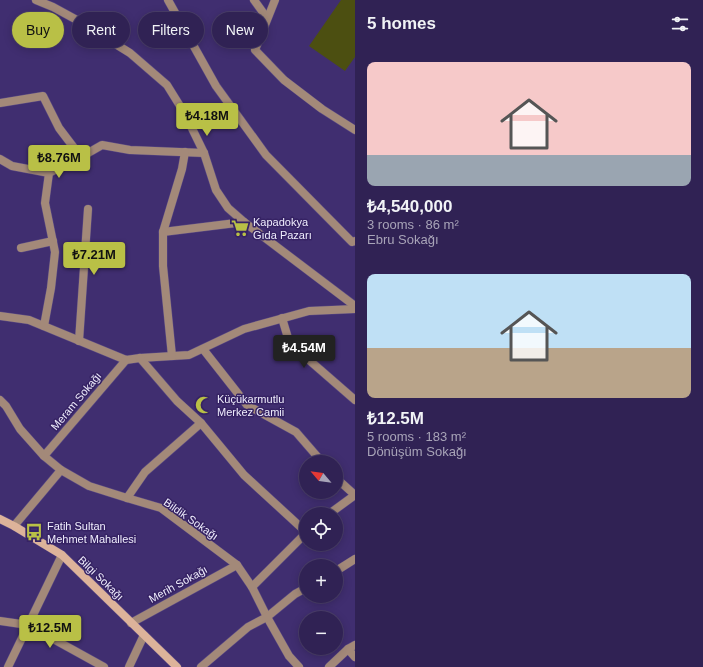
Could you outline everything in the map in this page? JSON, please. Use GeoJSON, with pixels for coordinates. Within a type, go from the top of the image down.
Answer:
{"type":"FeatureCollection","features":[{"type":"Feature","properties":{"kind":"street"},"geometry":{"type":"LineString","coordinates":[[36,0],[75,19],[130,53],[167,85],[185,114],[204,153],[216,190],[228,208],[355,308]]}},
{"type":"Feature","properties":{"kind":"street"},"geometry":{"type":"LineString","coordinates":[[168,0],[216,86],[266,155],[354,242]]}},
{"type":"Feature","properties":{"kind":"street"},"geometry":{"type":"LineString","coordinates":[[254,0],[263,12]]}},
{"type":"Feature","properties":{"kind":"street"},"geometry":{"type":"LineString","coordinates":[[268,16],[275,0]]}},
{"type":"Feature","properties":{"kind":"street"},"geometry":{"type":"LineString","coordinates":[[256,48],[255,50],[284,80],[322,109],[355,130]]}},
{"type":"Feature","properties":{"kind":"street"},"geometry":{"type":"LineString","coordinates":[[0,103],[43,96],[59,128],[81,157]]}},
{"type":"Feature","properties":{"kind":"street"},"geometry":{"type":"LineString","coordinates":[[0,159],[12,166],[49,173],[102,145],[130,150],[204,153]]}},
{"type":"Feature","properties":{"kind":"street"},"geometry":{"type":"LineString","coordinates":[[172,356],[163,266],[163,232],[182,170],[185,152]]}},
{"type":"Feature","properties":{"kind":"street"},"geometry":{"type":"LineString","coordinates":[[44,326],[51,288],[55,252],[45,203],[49,173]]}},
{"type":"Feature","properties":{"kind":"street"},"geometry":{"type":"LineString","coordinates":[[79,341],[88,209]]}},
{"type":"Feature","properties":{"kind":"street"},"geometry":{"type":"LineString","coordinates":[[163,232],[244,222]]}},
{"type":"Feature","properties":{"kind":"street"},"geometry":{"type":"LineString","coordinates":[[21,248],[53,241]]}},
{"type":"Feature","properties":{"kind":"street"},"geometry":{"type":"LineString","coordinates":[[0,316],[29,320],[126,360],[189,355],[244,329],[282,318],[309,311],[355,308]]}},
{"type":"Feature","properties":{"kind":"street"},"geometry":{"type":"LineString","coordinates":[[282,318],[288,338],[309,360],[355,400]]}},
{"type":"Feature","properties":{"kind":"street"},"geometry":{"type":"LineString","coordinates":[[203,349],[246,405],[296,432],[316,455]]}},
{"type":"Feature","properties":{"kind":"street"},"geometry":{"type":"LineString","coordinates":[[140,358],[177,401],[201,423],[244,475],[299,526]]}},
{"type":"Feature","properties":{"kind":"street","name":"Meram Sokağı"},"geometry":{"type":"LineString","coordinates":[[44,456],[126,360]]}},
{"type":"Feature","properties":{"kind":"street","name":"Bildik Sokağı"},"geometry":{"type":"LineString","coordinates":[[0,400],[6,406],[20,429],[44,456],[61,470],[89,486],[161,508],[236,565],[252,587],[266,617],[289,656],[299,667]]}},
{"type":"Feature","properties":{"kind":"street"},"geometry":{"type":"LineString","coordinates":[[127,498],[145,472],[201,423]]}},
{"type":"Feature","properties":{"kind":"street"},"geometry":{"type":"LineString","coordinates":[[14,526],[61,470]]}},
{"type":"Feature","properties":{"kind":"street"},"geometry":{"type":"LineString","coordinates":[[339,507],[355,495],[343,484]]}},
{"type":"Feature","properties":{"kind":"street","name":"Bilgi Sokağı"},"geometry":{"type":"LineString","coordinates":[[0,519],[62,555],[177,667]]}},
{"type":"Feature","properties":{"kind":"street"},"geometry":{"type":"LineString","coordinates":[[252,587],[299,540]]}},
{"type":"Feature","properties":{"kind":"street"},"geometry":{"type":"LineString","coordinates":[[8,667],[62,555]]}},
{"type":"Feature","properties":{"kind":"street"},"geometry":{"type":"LineString","coordinates":[[343,567],[355,559]]}},
{"type":"Feature","properties":{"kind":"street","name":"Merih Sokağı"},"geometry":{"type":"LineString","coordinates":[[131,623],[236,565]]}},
{"type":"Feature","properties":{"kind":"street"},"geometry":{"type":"LineString","coordinates":[[201,667],[248,627],[266,617],[299,592]]}},
{"type":"Feature","properties":{"kind":"street"},"geometry":{"type":"LineString","coordinates":[[0,621],[28,625],[104,667]]}},
{"type":"Feature","properties":{"kind":"street"},"geometry":{"type":"LineString","coordinates":[[129,667],[144,635]]}},
{"type":"Feature","properties":{"kind":"street"},"geometry":{"type":"LineString","coordinates":[[329,667],[352,647],[355,657]]}},
{"type":"Feature","properties":{"kind":"shaded area"},"geometry":{"type":"Polygon","coordinates":[[[341,0],[355,0],[355,57],[345,71],[309,46],[341,0]]]}},
{"type":"Feature","properties":{"kind":"place","name":"Kapadokya Gıda Pazarı"},"geometry":{"type":"Point","coordinates":[240,228]}},
{"type":"Feature","properties":{"kind":"place","name":"Küçükarmutlu Merkez Camii"},"geometry":{"type":"Point","coordinates":[204,405]}},
{"type":"Feature","properties":{"kind":"place","name":"Fatih Sultan Mehmet Mahallesi"},"geometry":{"type":"Point","coordinates":[34,532]}}]}
